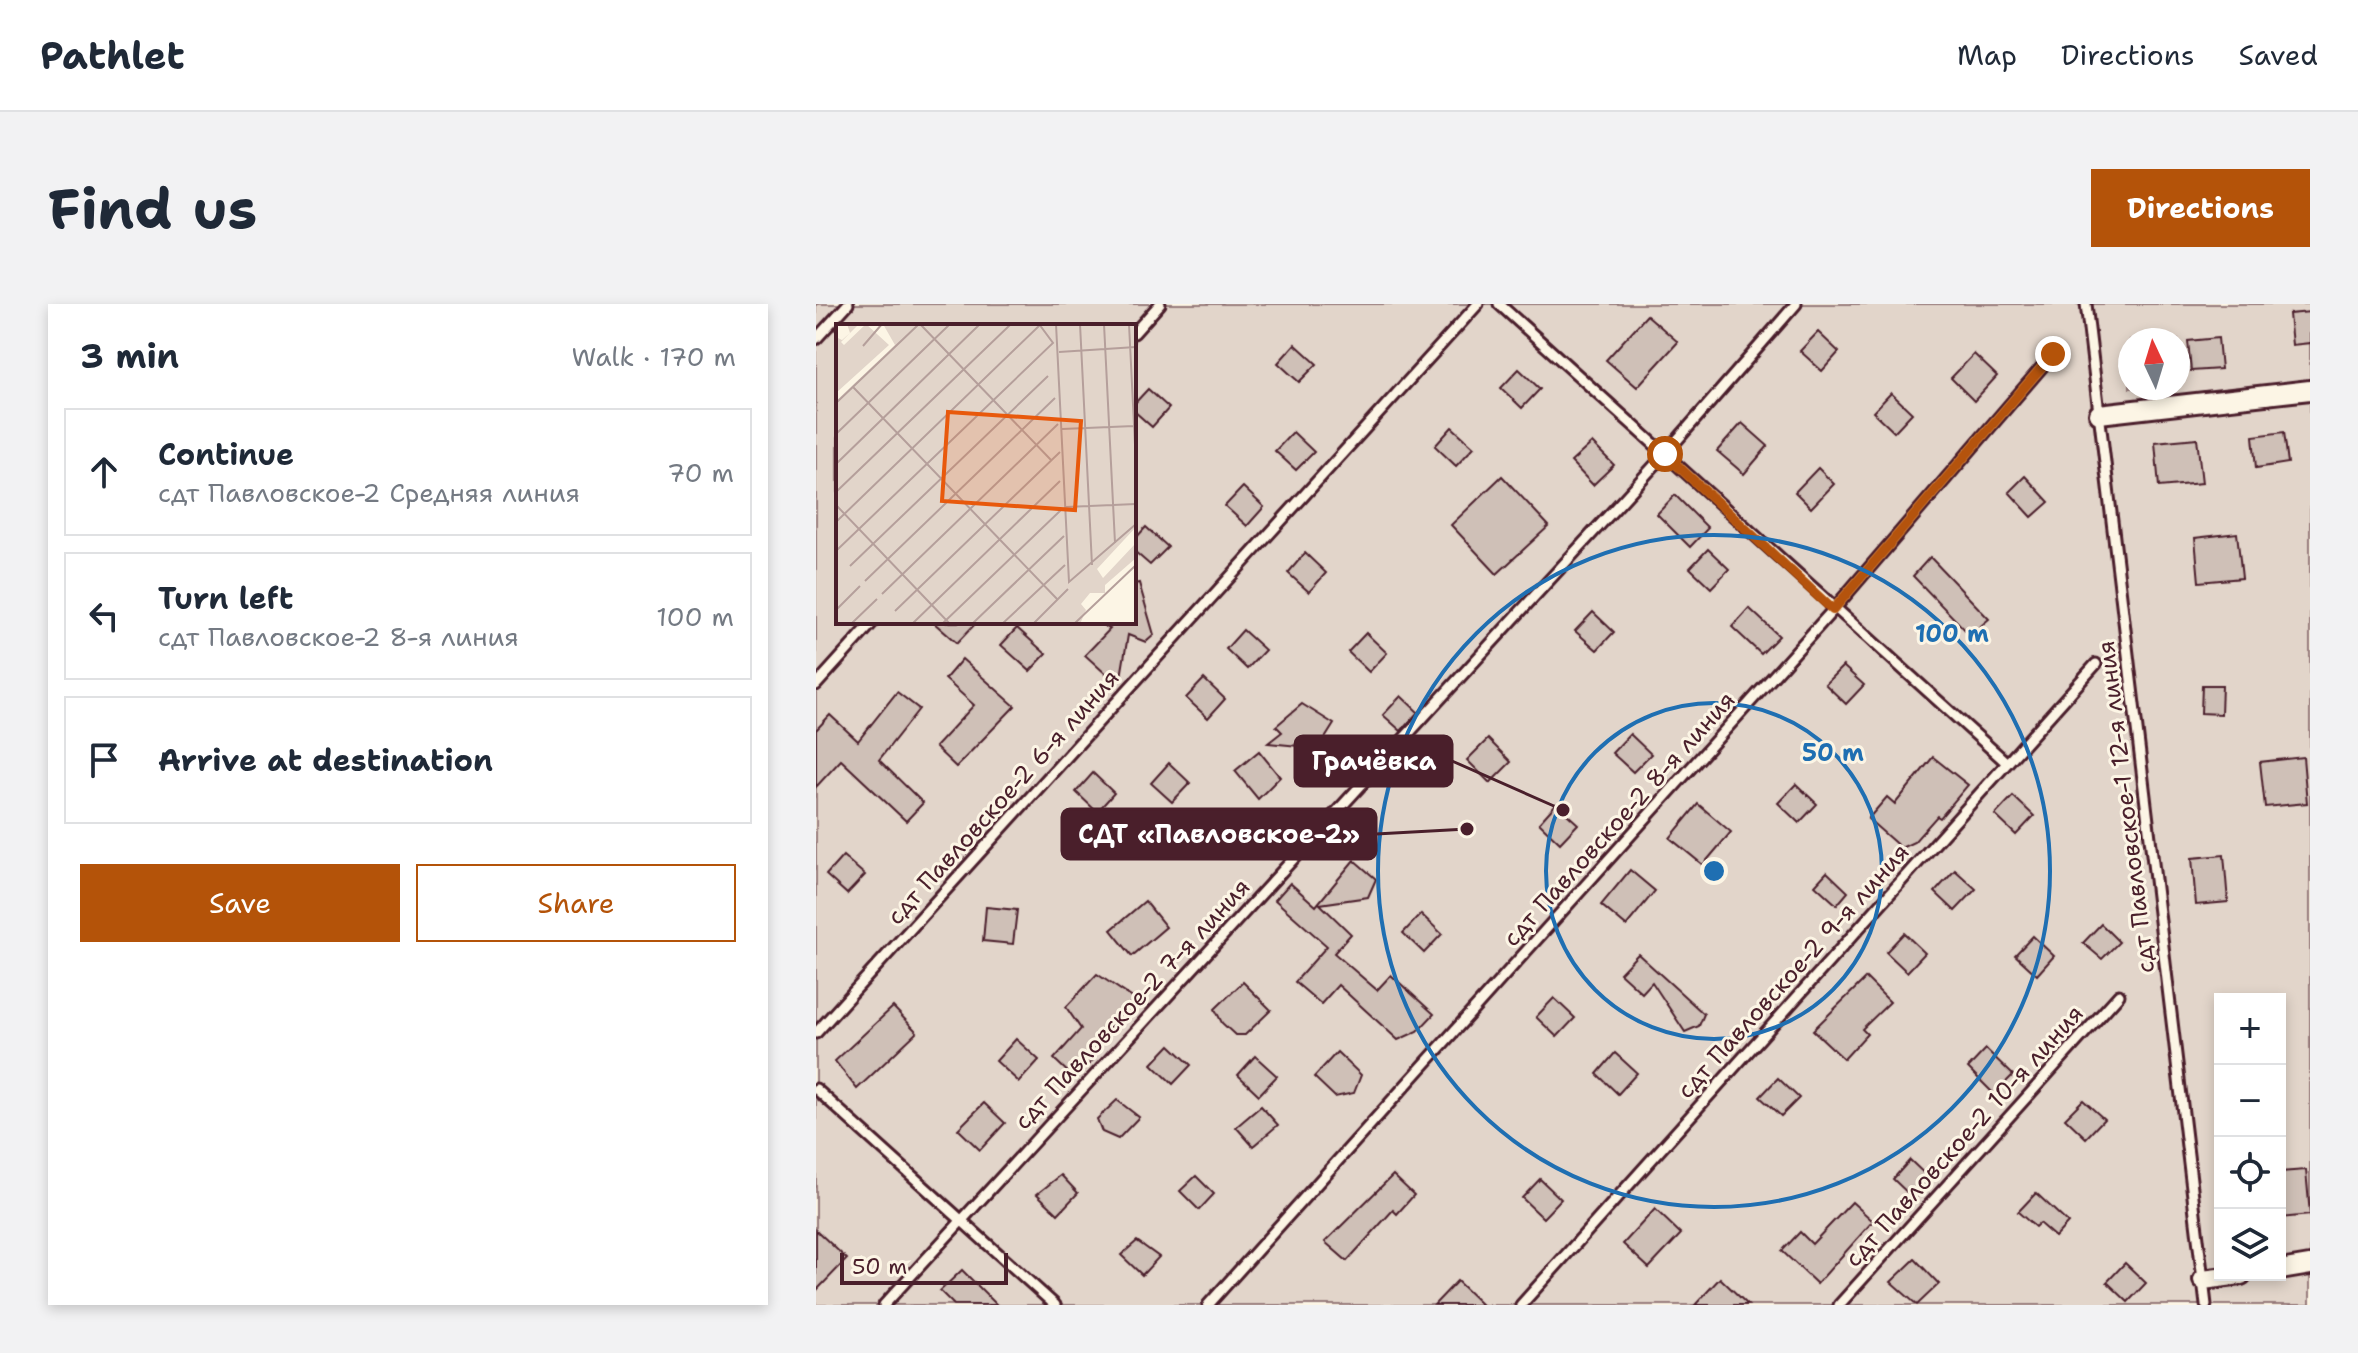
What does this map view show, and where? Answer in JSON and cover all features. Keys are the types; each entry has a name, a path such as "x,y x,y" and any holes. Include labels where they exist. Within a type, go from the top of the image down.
{"street":[{"path":"2099,414 2310,390"},
{"path":"2286,1269 2310,1265"},
{"path":"2203,1280 2214,1279"}],"lane":[{"path":"816,339 848,304"},
{"path":"1136,331 1160,304"},
{"name":"сдт Павловское-2 6-я линия","path":"816,1033 1478,304"},
{"path":"1499,304 1833,610 2007,763"},
{"name":"сдт Павловское-2 7-я линия","path":"884,1305 1665,454 1796,304"},
{"name":"сдт Павловское-1 12-я линия","path":"2086,304 2206,1305"},
{"name":"сдт Павловское-2 8-я линия","path":"1208,1305 1833,610 2053,354"},
{"path":"816,685 871,624"},
{"name":"сдт Павловское-2 9-я линия","path":"1521,1305 2096,664"},
{"name":"сдт Павловское-2 10-я линия","path":"1839,1305 2119,995"},
{"path":"816,1089 1055,1305"}],"shaded area":[{"path":"816,304 2310,304 2310,1305 816,1305"}],"building":[{"path":"2310,312 2310,343 2292,345 2289,314"},
{"path":"1647,315 1678,342 1637,387 1606,360"},
{"path":"1818,332 1839,352 1822,371 1800,351"},
{"path":"2218,338 2221,369 2191,371 2190,341"},
{"path":"1295,344 1317,364 1299,382 1278,363"},
{"path":"1974,354 1997,376 1974,401 1951,378"},
{"path":"1519,369 1540,389 1522,408 1501,388"},
{"path":"1148,389 1169,408 1152,427 1136,413 1136,402"},
{"path":"1891,393 1912,413 1894,432 1873,412"},
{"path":"1742,423 1768,446 1744,474 1717,451"},
{"path":"1452,427 1474,447 1456,466 1435,446"},
{"path":"1293,432 1314,452 1296,470 1275,451"},
{"path":"2284,432 2288,463 2256,468 2253,436"},
{"path":"2197,438 2202,483 2159,487 2155,442"},
{"path":"1592,443 1614,465 1593,485 1571,462"},
{"path":"1818,468 1834,484 1811,508 1795,492"},
{"path":"1502,476 1549,526 1497,574 1451,525"},
{"path":"2025,476 2049,502 2032,517 2009,492"},
{"path":"1243,487 1264,507 1247,526 1225,506"},
{"path":"1675,495 1708,528 1690,547 1657,514"},
{"path":"1146,527 1168,547 1150,565 1136,553 1136,538"},
{"path":"2237,533 2242,578 2199,582 2195,538"},
{"path":"1708,549 1729,569 1711,588 1690,568"},
{"path":"1305,553 1326,573 1309,592 1288,573"},
{"path":"1930,557 1989,619 1970,635 1913,576"},
{"path":"1139,583 1154,635 1146,642 1128,635 1121,677 1107,675 1085,655 1110,629 1101,624 1136,624 1136,584"},
{"path":"1749,608 1779,636 1761,654 1732,627"},
{"path":"1593,612 1614,632 1597,650 1575,631"},
{"path":"935,624 975,624 957,643"},
{"path":"1017,628 1046,654 1030,671 1001,645"},
{"path":"1243,630 1265,650 1247,669 1226,649"},
{"path":"1366,633 1387,653 1369,672 1348,652"},
{"path":"962,659 1015,706 956,767 935,747 974,705 945,679"},
{"path":"1843,666 1864,685 1846,704 1825,684"},
{"path":"1204,679 1225,699 1208,718 1186,698"},
{"path":"2202,685 2222,685 2221,714 2201,713"},
{"path":"897,692 919,709 879,760 923,803 906,821 841,760 816,787 816,730 830,715 858,741"},
{"path":"1401,696 1418,712 1401,731 1383,715"},
{"path":"1302,704 1334,724 1319,748 1268,743 1282,732 1276,726"},
{"path":"1630,734 1651,754 1633,772 1612,753"},
{"path":"1488,739 1511,762 1490,783 1467,760"},
{"path":"1259,751 1280,777 1258,799 1235,771"},
{"path":"1933,757 1968,785 1940,818 1937,816 1914,842 1901,848 1868,819 1887,797 1895,804"},
{"path":"2303,757 2307,803 2265,807 2260,762"},
{"path":"1169,763 1190,783 1172,802 1151,783"},
{"path":"1093,773 1114,793 1097,812 1076,792"},
{"path":"1796,784 1817,804 1799,823 1778,803"},
{"path":"2013,796 2034,816 2016,835 1995,815"},
{"path":"1556,804 1578,824 1560,843 1539,823"},
{"path":"1698,804 1731,832 1703,865 1670,838"},
{"path":"2224,855 2228,902 2196,905 2192,858"},
{"path":"843,856 865,875 847,894 826,875"},
{"path":"1354,860 1376,879 1368,897 1320,904 1351,934 1334,953 1377,990 1391,975 1434,1014 1418,1031 1398,1040 1338,985 1321,1004 1295,982 1327,946 1275,900 1290,883 1316,906"},
{"path":"1630,870 1655,891 1626,926 1601,905"},
{"path":"1955,870 1976,889 1955,911 1935,892"},
{"path":"1827,872 1848,892 1837,905 1815,885"},
{"path":"1145,901 1166,927 1132,956 1111,930"},
{"path":"986,907 1017,910 1013,944 983,941"},
{"path":"1421,914 1442,934 1424,953 1403,933"},
{"path":"2101,924 2119,942 2102,959 2083,943"},
{"path":"1904,933 1925,953 1907,972 1886,952"},
{"path":"2033,936 2054,956 2037,975 2015,955"},
{"path":"1638,954 1704,1014 1699,1026 1685,1032 1652,982 1642,993 1620,973"},
{"path":"1097,974 1134,999 1087,1054 1093,1060 1075,1079 1054,1059 1081,1029 1066,1007"},
{"path":"1866,978 1890,1002 1862,1029 1867,1034 1844,1059 1813,1030"},
{"path":"1243,982 1271,1010 1245,1035 1235,1035 1222,1023 1215,1009"},
{"path":"1554,998 1575,1018 1557,1037 1536,1017"},
{"path":"893,1007 917,1032 857,1089 835,1061"},
{"path":"1016,1039 1039,1060 1019,1082 996,1061"},
{"path":"1170,1045 1191,1065 1173,1084 1152,1064"},
{"path":"1986,1049 2013,1075 1994,1094 1968,1068"},
{"path":"1337,1052 1361,1075 1354,1093 1335,1097 1314,1077"},
{"path":"1615,1053 1637,1073 1618,1094 1597,1074"},
{"path":"1255,1056 1277,1076 1259,1095 1238,1075"},
{"path":"1778,1078 1799,1098 1781,1116 1760,1097"},
{"path":"1117,1100 1139,1117 1118,1139 1102,1132 1097,1119"},
{"path":"2083,1100 2104,1119 2086,1138 2065,1118"},
{"path":"984,1103 1005,1123 980,1150 958,1129"},
{"path":"1261,1106 1278,1125 1253,1146 1236,1127"},
{"path":"1910,1160 1931,1180 1914,1199 1893,1179"},
{"path":"2306,1170 2310,1215 2286,1217 2286,1172"},
{"path":"1061,1175 1078,1193 1058,1214 1037,1194"},
{"path":"1393,1175 1414,1195 1397,1214 1393,1210 1347,1261 1325,1242"},
{"path":"1196,1176 1214,1194 1199,1210 1180,1191"},
{"path":"1540,1179 1561,1199 1543,1218 1522,1198"},
{"path":"2036,1193 2068,1223 2055,1237 2039,1223 2035,1227 2018,1212"},
{"path":"1852,1202 1873,1221 1817,1284 1782,1251 1800,1232 1812,1244"},
{"path":"1655,1209 1681,1234 1649,1268 1623,1244"},
{"path":"816,1230 847,1259 816,1291"},
{"path":"1137,1241 1159,1257 1142,1275 1121,1255"},
{"path":"1915,1259 1939,1284 1917,1305 1891,1282"},
{"path":"2125,1263 2146,1283 2128,1302 2107,1282"},
{"path":"962,1270 997,1305 954,1305 940,1291"},
{"path":"1720,1278 1748,1305 1695,1305"},
{"path":"1457,1281 1482,1305 1434,1305"}],"place":[{"name":"Грачёвка","path":"1563,810"},
{"name":"СДТ «Павловское-2»","path":"1467,829"}],"route":[{"path":"1665,454 1833,610 2053,354"}]}
